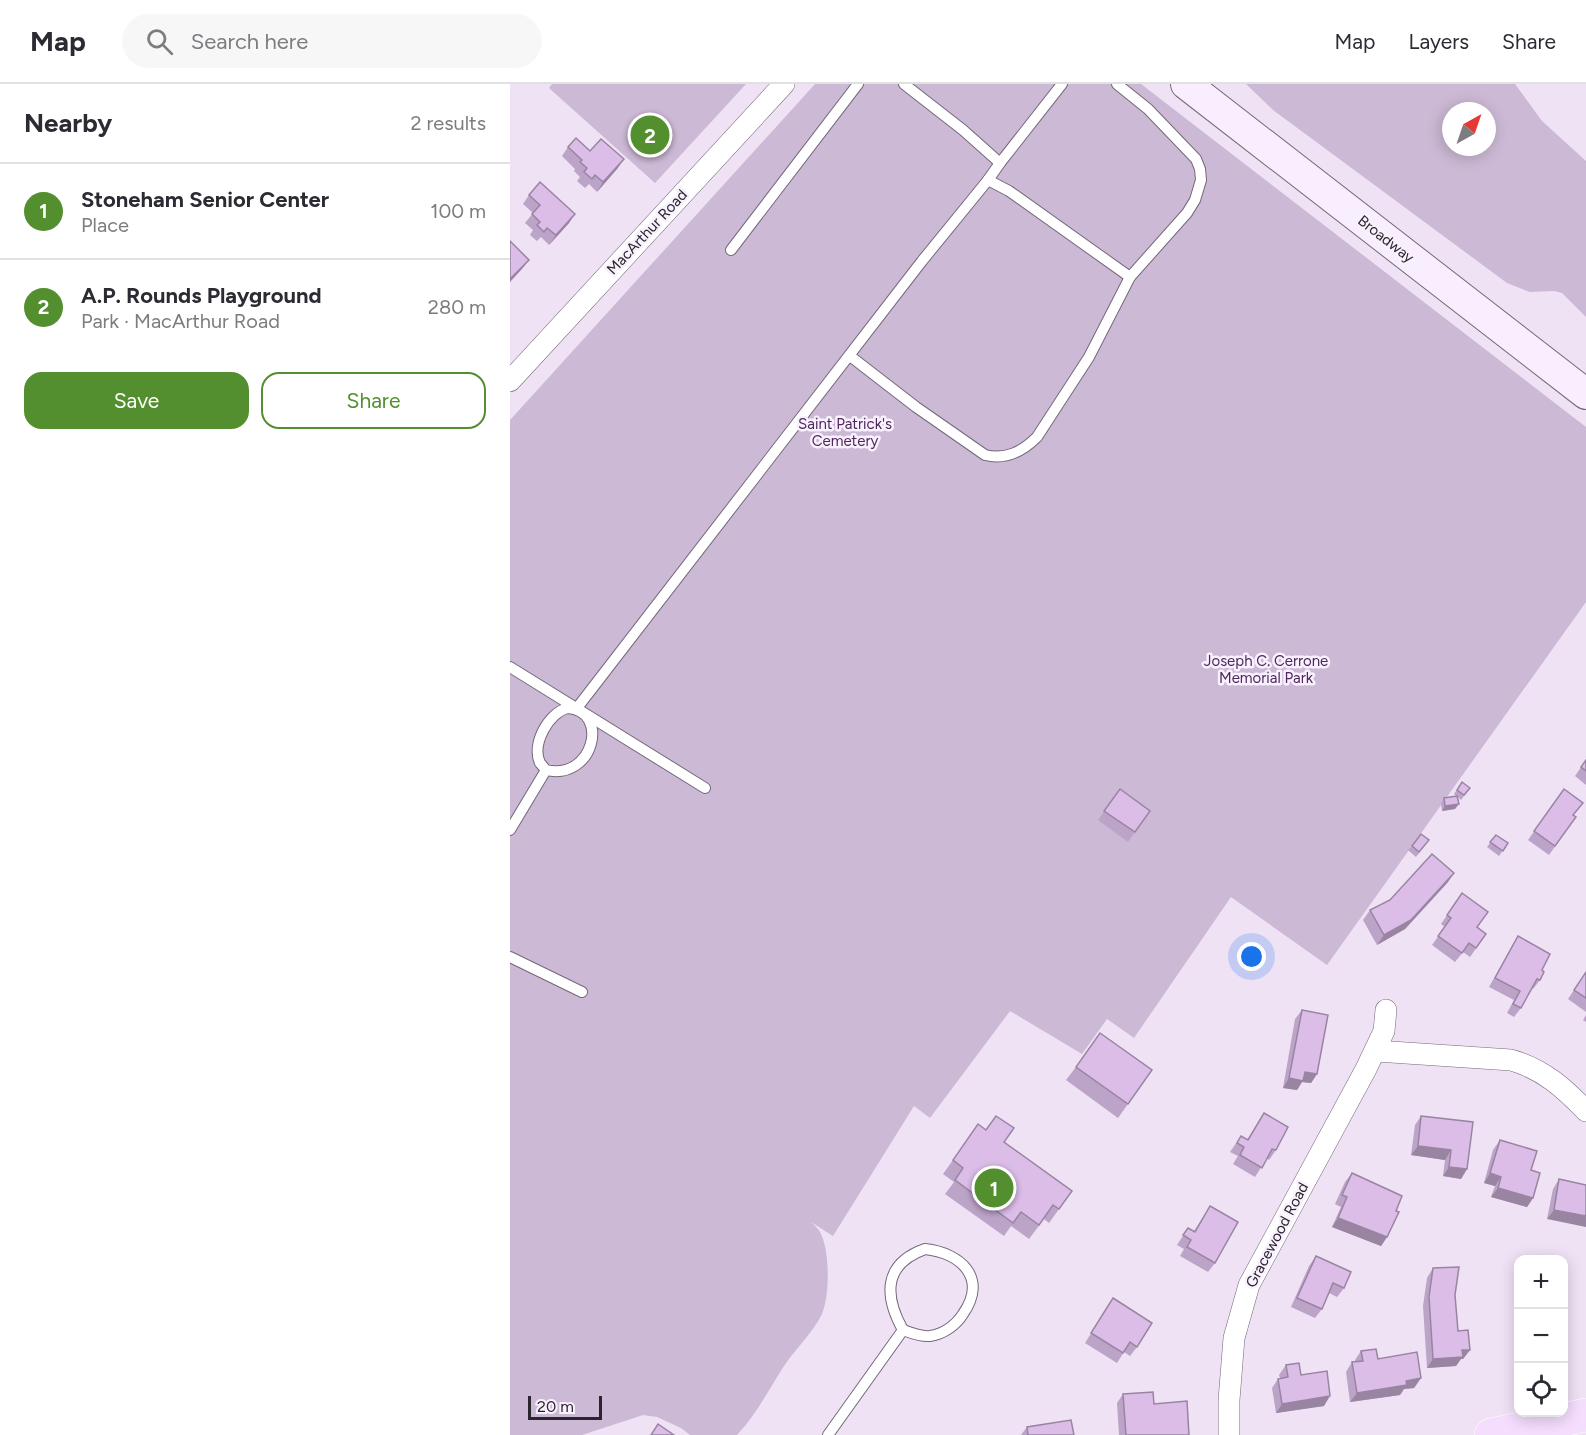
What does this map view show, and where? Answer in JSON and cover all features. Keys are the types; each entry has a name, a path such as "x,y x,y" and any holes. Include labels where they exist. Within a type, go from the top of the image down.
{"main road":[{"name":"Broadway","path":"1186,84 1586,394"},
{"path":"1491,1435 1586,1415"}],"street":[{"name":"MacArthur Road","path":"510,381 784,84"},
{"name":"Gracewood Road","path":"1229,1435 1229,1390 1234,1338 1249,1285 1376,1051 1384,1031 1386,1010"},
{"path":"1376,1051 1511,1060 1526,1064 1552,1079 1586,1111"}],"lane":[{"path":"731,250 858,84"},
{"path":"904,84 963,129 1000,163"},
{"path":"577,708 922,261 1062,84"},
{"path":"850,356 916,407 985,455 1011,456 1028,446 1037,437 1073,384 1130,277 1187,213 1196,200 1201,180 1196,159 1189,151 1148,109 1117,84"},
{"path":"988,180 1010,190 1130,277"},
{"path":"510,667 705,788"},
{"path":"577,708 589,720 592,728 591,743 585,756 570,770 558,773 546,770 540,762 538,750 543,732 551,717 561,709 577,708"},
{"path":"510,830 546,770"},
{"path":"510,957 582,992"},
{"path":"925,1249 941,1251 957,1259 969,1272 974,1287 972,1299 956,1324 943,1332 930,1336 903,1330 895,1317 890,1296 890,1286 897,1268 902,1262 925,1249"},
{"path":"828,1435 903,1330"}],"green space":[{"path":"552,84 746,84 655,183 549,88"},
{"path":"815,84 1141,84 1586,427 1586,602 1327,965 1231,897 1134,1038 1107,1019 1082,1054 1010,1011 930,1118 914,1106 833,1236 811,1222 820,1232 826,1250 828,1273 825,1306 814,1328 784,1366 762,1402 737,1435 690,1435 681,1428 657,1417 643,1415 582,1435 510,1435 510,420"},
{"path":"1246,84 1515,84 1542,121 1586,161 1586,317 1562,293 1530,292 1507,283 1273,110"}],"building":[{"path":"576,138 590,151 601,139 624,159 603,182 595,175 592,179 584,172 587,168 580,162 582,160 568,147"},
{"path":"540,182 575,214 556,235 547,228 544,232 537,225 540,222 532,214 540,205 529,195"},
{"path":"510,241 529,260 510,279"},
{"path":"1586,760 1586,771 1581,767"},
{"path":"1462,782 1470,788 1464,795 1457,790"},
{"path":"1120,789 1150,811 1135,832 1104,811"},
{"path":"1564,789 1583,803 1573,815 1576,817 1555,846 1534,831"},
{"path":"1457,796 1459,804 1445,806 1444,798"},
{"path":"1421,834 1429,840 1419,852 1412,846"},
{"path":"1496,835 1508,843 1503,851 1490,842"},
{"path":"1432,854 1454,873 1411,920 1384,935 1370,910 1390,900"},
{"path":"1462,893 1488,912 1477,927 1486,934 1476,948 1469,943 1462,953 1438,936 1451,918 1447,915"},
{"path":"1518,936 1550,954 1540,980 1537,979 1521,1008 1513,1004 1520,991 1495,978"},
{"path":"1586,972 1586,998 1574,990"},
{"path":"1302,1010 1328,1015 1317,1074 1305,1072 1303,1081 1289,1078"},
{"path":"1100,1033 1152,1070 1128,1104 1076,1067"},
{"path":"1264,1113 1288,1127 1276,1150 1272,1149 1262,1168 1240,1155 1244,1147 1237,1143 1241,1136 1248,1140"},
{"path":"996,1116 1014,1128 1004,1142 1072,1191 1059,1209 1053,1205 1039,1225 1021,1212 1013,1223 955,1180 963,1168 953,1160 978,1124 986,1130"},
{"path":"1421,1116 1473,1122 1467,1169 1449,1167 1451,1150 1418,1146"},
{"path":"1500,1140 1537,1151 1531,1170 1540,1173 1533,1198 1498,1188 1501,1177 1490,1173"},
{"path":"1352,1173 1402,1196 1396,1211 1399,1212 1387,1237 1338,1218 1347,1197 1342,1195"},
{"path":"1559,1179 1586,1185 1586,1216 1554,1210"},
{"path":"1210,1206 1238,1222 1215,1263 1187,1247 1191,1240 1183,1235 1188,1228 1195,1232"},
{"path":"1316,1256 1351,1272 1344,1288 1333,1283 1322,1309 1297,1298"},
{"path":"1459,1267 1455,1295 1458,1331 1468,1330 1470,1350 1462,1350 1463,1357 1433,1359 1429,1297 1433,1268"},
{"path":"1113,1298 1152,1323 1137,1347 1130,1342 1123,1353 1091,1333"},
{"path":"1376,1349 1378,1359 1417,1352 1421,1378 1406,1381 1407,1385 1357,1393 1352,1362 1363,1361 1361,1351"},
{"path":"1299,1363 1301,1375 1327,1371 1330,1396 1282,1404 1278,1379 1288,1377 1286,1365"},
{"path":"1153,1392 1154,1404 1187,1401 1189,1435 1126,1435 1123,1394"},
{"path":"1071,1420 1074,1435 1028,1435 1027,1427"},
{"path":"658,1424 674,1435 651,1435"}],"place":[{"name":"A.P. Rounds Playground","path":"650,135"},
{"name":"Stoneham Senior Center","path":"994,1188"}],"park label":[{"name":"Saint Patrick's Cemetery","path":"845,432"},
{"name":"Joseph C. Cerrone Memorial Park","path":"1266,670"}]}
